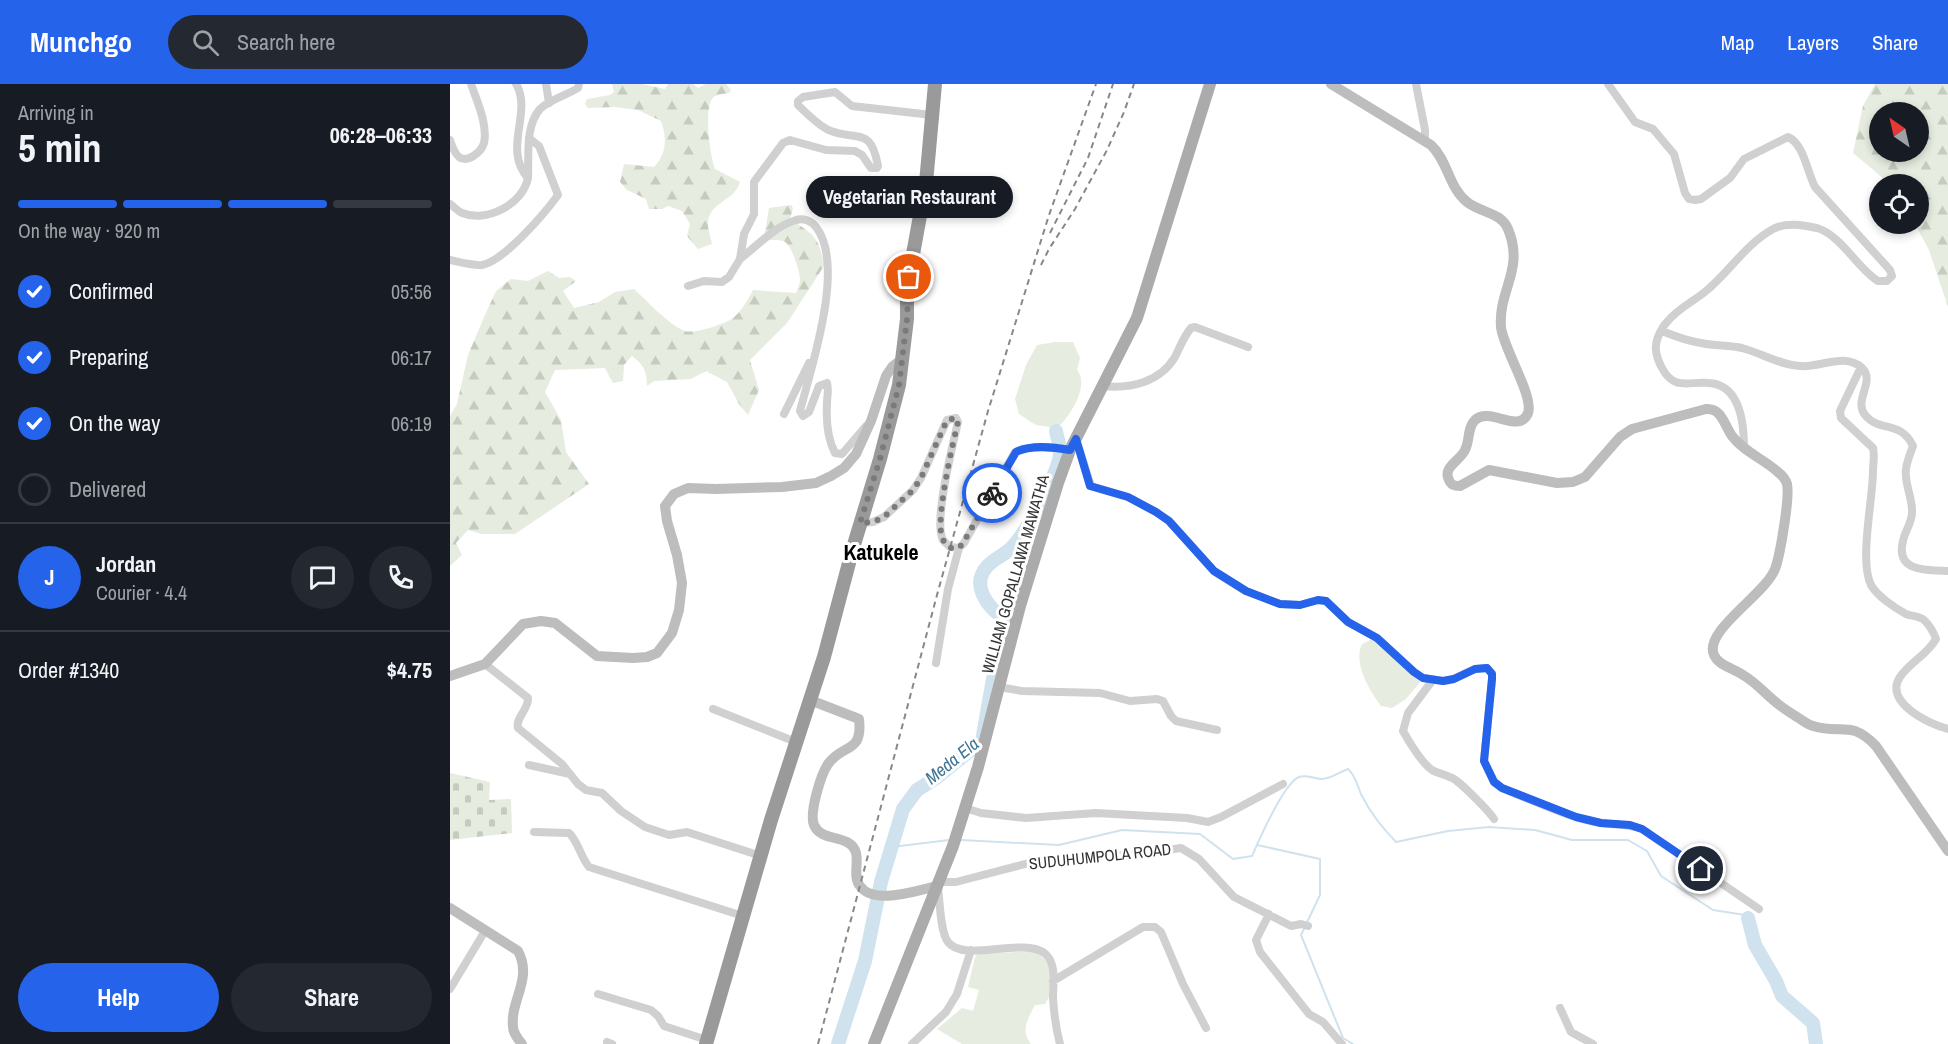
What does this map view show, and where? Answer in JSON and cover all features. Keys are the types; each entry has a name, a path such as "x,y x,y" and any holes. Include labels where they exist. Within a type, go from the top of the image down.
{"highway":[{"path":"706,1042 796,742 825,657 860,523 890,423 899,385 907,319 907,287 921,216 935,84"}],"main road":[{"name":"WILLIAM GOPALLAWA MAWATHA","path":"874,1044 953,846 978,767 1036,551 1067,447 1103,386 1140,309 1210,84"}],"street":[{"path":"450,140 455,154 460,159 468,159 476,154 484,144 483,116 471,84"},
{"path":"516,84 521,107 516,159 520,169 528,178"},
{"path":"546,84 549,103"},
{"path":"450,204 462,213 480,216 497,211 513,202 521,193 528,178 529,138 533,121 541,108 578,88 579,84"},
{"path":"1331,84 1437,150 1453,183 1467,202 1502,219 1509,231 1515,263 1503,307 1501,327 1529,408 1522,421 1517,422 1489,415 1476,419 1471,427 1466,450 1448,471 1447,477 1450,482 1455,486 1460,486 1489,470 1557,483 1573,482 1585,477 1620,437 1632,429 1706,408 1712,408 1718,412 1732,437 1781,474 1787,482 1787,501 1775,568 1759,593 1718,630 1712,652 1718,662 1745,676 1778,704 1812,726 1857,730 1865,735 1948,851"},
{"path":"1416,84 1425,141"},
{"path":"1608,84 1635,122 1653,129 1674,154 1682,186 1689,199 1695,201 1730,178 1744,159 1788,136 1794,139 1815,187 1888,266 1892,276 1887,280 1878,281 1836,240 1819,229 1785,224 1773,229 1755,242 1707,290 1666,322 1656,346 1659,363 1665,375 1672,381 1686,385 1710,383 1723,386 1732,395 1740,410 1744,426 1744,448"},
{"path":"740,260 744,234 754,214 754,182 783,142 790,140 826,150 855,151 862,155 871,168 878,166 875,151 867,140 858,135 830,131 798,105 798,101 803,97 835,92 852,106 932,115"},
{"path":"450,260 482,265 495,259 504,253 547,210 558,195 539,146 529,138"},
{"path":"688,286 704,281 722,282 729,277 740,260 781,227 802,219 812,222 822,234 827,261 828,293 800,411 803,416 809,412 819,386 827,383 829,390 828,440 835,453 842,454 872,421"},
{"path":"1103,386 1125,387 1155,378 1168,367 1191,328 1195,327 1248,347"},
{"path":"1662,331 1701,343 1742,348 1799,366 1842,360 1861,367 1866,373 1867,380 1861,409 1872,421 1900,429 1909,436 1913,446 1905,470 1912,514 1902,542 1905,561 1911,567 1919,570 1948,571"},
{"path":"784,414 815,351"},
{"path":"450,676 485,664 523,624 541,621 555,623 597,656 633,658 647,657 657,652 672,633 679,610 682,583 665,506 674,494 688,488 760,489 816,483 844,468 856,454 872,421 886,376 902,359"},
{"path":"1861,367 1840,411 1840,418 1873,448 1875,455 1867,545 1867,569 1871,586 1907,614 1923,619 1935,634 1936,639 1931,649 1900,676 1896,686 1899,699 1911,712 1948,729"},
{"path":"860,523 873,522 884,517 913,490 921,478 944,423 956,418 958,422 947,468 940,525 943,540 950,548 959,548"},
{"path":"936,663 948,589 959,548 1016,452 1022,449 1067,447 1090,486 1128,497 1169,521 1214,571 1246,591 1280,604 1300,605 1318,600 1326,601 1348,622 1377,638 1414,672 1432,681 1454,679 1482,667 1487,668 1492,674 1484,761 1494,782 1502,788 1576,817 1642,829 1759,909"},
{"path":"485,664 528,698 529,703 516,726 562,764 586,790 602,793 621,812 645,827 669,835 687,832 761,856"},
{"path":"1432,681 1408,713 1404,731 1410,744 1432,770 1457,781 1476,801 1488,809 1494,819"},
{"path":"999,687 1022,691 1100,693 1130,701 1157,699 1163,701 1176,721 1217,730"},
{"path":"810,700 859,719 859,737 855,744 828,764 814,802 813,823 820,833 852,845 856,851 859,886 870,894 884,897 939,884 942,924 947,942 963,950 1028,947 1045,953 1050,959 1056,1030 1060,1044"},
{"path":"713,708 796,742"},
{"path":"529,765 570,774"},
{"path":"964,809 1026,818 1096,813 1187,818 1208,822 1282,784"},
{"path":"534,832 569,833 574,837 582,858 589,867 743,916"},
{"name":"SUDUHUMPOLA ROAD","path":"939,884 956,882 1044,859 1087,855 1131,855 1181,848 1199,859 1234,897 1291,926 1305,925"},
{"path":"450,908 513,946 523,960 524,975 512,1027 522,1044"},
{"path":"1269,914 1256,940 1260,952 1309,1014 1323,1022 1342,1044"},
{"path":"1053,981 1143,927 1155,927 1161,932 1183,984 1206,1028"},
{"path":"450,989 485,931"},
{"path":"912,1044 946,1012 957,994 971,950"},
{"path":"598,994 651,1010 664,1026 706,1042"},
{"path":"1560,1008 1571,1032 1593,1044"}],"green space":[{"path":"612,84 642,84 665,89 668,84 693,84 698,88 706,84 726,84 731,90 729,93 717,95 712,99 708,113 709,134 715,169 740,182 737,189 712,211 709,217 708,227 712,244 698,249 687,236 690,224 682,211 668,206 662,209 649,209 646,199 627,190 620,182 624,164 654,167 664,151 665,139 661,121 638,110 615,107 588,108 585,104 587,99 610,95 614,92"},
{"path":"1875,84 1948,84 1948,307 1929,250 1920,234 1929,234 1929,174 1878,174 1853,153 1863,106"},
{"path":"791,205 793,208 790,219 814,237 820,248 824,266 787,323 750,360 759,390 748,415 727,382 706,371 691,379 654,381 647,386 644,368 632,356 624,365 623,381 613,383 605,368 555,370 545,392 561,420 566,452 589,484 515,534 482,534 468,530 456,543 462,555 450,566 450,416 457,404 468,355 496,291 511,279 528,281 548,271 559,278 570,277 576,281 563,291 574,308 599,302 615,292 634,289 679,328 689,332 708,328 734,317 753,290 796,293 800,275 789,246 781,240 764,239 769,208"},
{"path":"1073,342 1080,358 1077,370 1081,384 1077,400 1057,428 1036,425 1019,414 1015,399 1026,365 1037,345"},
{"path":"1374,638 1420,682 1406,699 1392,708 1381,706 1367,684 1361,668 1359,660 1362,644"},
{"path":"450,773 490,782 489,800 511,799 512,833 450,840"},
{"path":"1035,951 1050,964 1050,995 1045,1004 1035,1005 1028,1020 1026,1034 1031,1044 962,1044 937,1029 962,1008 973,1011 979,990 968,987 975,957 978,954"}],"water":[{"path":"825,189 841,198 845,208 836,211 834,204 820,196"}],"waterway":[{"name":"Meda Ela","path":"838,1044 865,961 881,882 903,809 917,790 936,778 982,741 993,679 1008,621 993,610 987,602 980,586 981,578 984,570 1014,545 1041,501 1054,474 1060,454 1056,431"},
{"path":"961,840 1059,845 1122,830 1200,834 1233,859 1252,856 1272,813 1293,781 1302,776 1325,779 1348,769 1355,778 1372,814 1396,842 1448,831 1489,827 1535,830 1572,840 1628,840 1647,851 1661,876 1713,910 1745,915"},
{"path":"892,847 949,840"},
{"path":"1257,845 1320,859 1320,895 1301,935 1343,1038 1353,1044"},
{"path":"1748,918 1755,945 1782,996 1813,1023 1816,1044"}],"railway":[{"path":"818,1044 988,411 1049,215 1096,84"},
{"path":"1050,233 1088,158 1113,84"},
{"path":"1041,265 1107,150 1134,84"}],"way so far":[{"path":"909,277 906,299 907,319 899,385 880,459 860,523 873,522 884,517 913,490 921,478 947,420 956,418 958,422 947,468 940,525 943,540 950,548 959,548 963,543 992,493"}],"place":[{"name":"Vegetarian Restaurant","path":"909,277"}],"district":[{"name":"Katukele","path":"881,552"}],"route":[{"path":"992,493 1016,452 1022,449 1070,450 1076,439 1090,486 1128,497 1156,512 1169,521 1214,571 1246,591 1280,604 1300,605 1318,600 1326,601 1348,622 1377,638 1414,672 1432,681 1454,679 1475,669 1487,668 1492,674 1492,679 1484,761 1494,782 1502,788 1576,817 1642,829 1701,869"}]}
